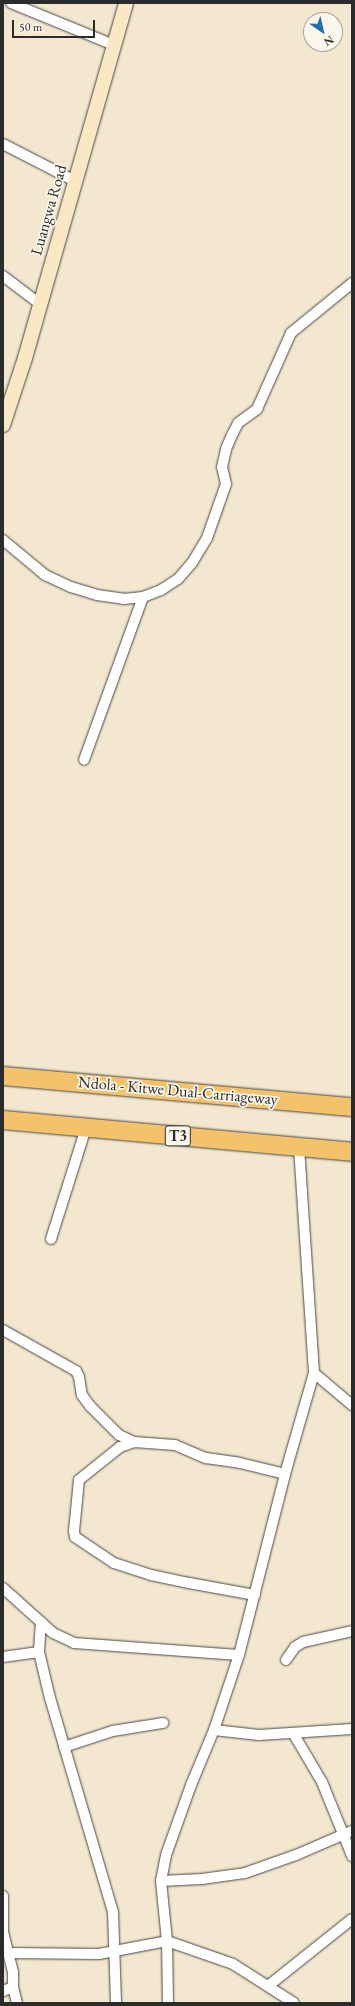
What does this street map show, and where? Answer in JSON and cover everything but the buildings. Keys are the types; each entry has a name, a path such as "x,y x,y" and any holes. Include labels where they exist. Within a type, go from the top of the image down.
{"highway":[{"name":"Ndola - Kitwe Dual-Carriageway","path":"3,1076 352,1107"},
{"name":"T3","path":"3,1120 352,1152"}],"street":[{"path":"11,3 114,45"},
{"name":"Luangwa Road","path":"3,424 40,304 126,3"},
{"path":"3,144 75,181"},
{"path":"3,276 40,304"},
{"path":"3,540 45,575 71,588 97,595 124,599 143,597 161,590 178,579 192,564 207,538 226,484 222,467 226,449 238,423 257,409 291,333 352,283"},
{"path":"84,760 143,597"},
{"path":"51,1239 86,1128"},
{"path":"168,2003 167,1940 161,1881 171,1837 214,1730 239,1655 285,1474 314,1373 299,1147"},
{"path":"3,1330 76,1371 79,1377 82,1395 90,1406 119,1435 134,1442 175,1445 206,1458 240,1463 285,1474"},
{"path":"314,1373 352,1405"},
{"path":"134,1442 120,1447 79,1480 74,1531 75,1537 96,1553 120,1565 189,1583 255,1595"},
{"path":"3,1588 53,1634 74,1643 239,1655"},
{"path":"41,1622 38,1652 64,1747 113,1912 116,2003"},
{"path":"286,1660 295,1647 303,1642 352,1631"},
{"path":"3,1657 38,1652"},
{"path":"64,1747 113,1731 163,1723"},
{"path":"214,1730 259,1735 352,1729"},
{"path":"293,1733 322,1782 348,1832 352,1856"},
{"path":"161,1881 202,1879 245,1873 296,1855 348,1832"},
{"path":"3,1896 3,1932 13,1972 13,1987 17,2003"},
{"path":"268,1986 352,1919"},
{"path":"9,1953 99,1954 167,1940 232,1964 294,2003"},
{"path":"3,1992 13,1987"}]}
